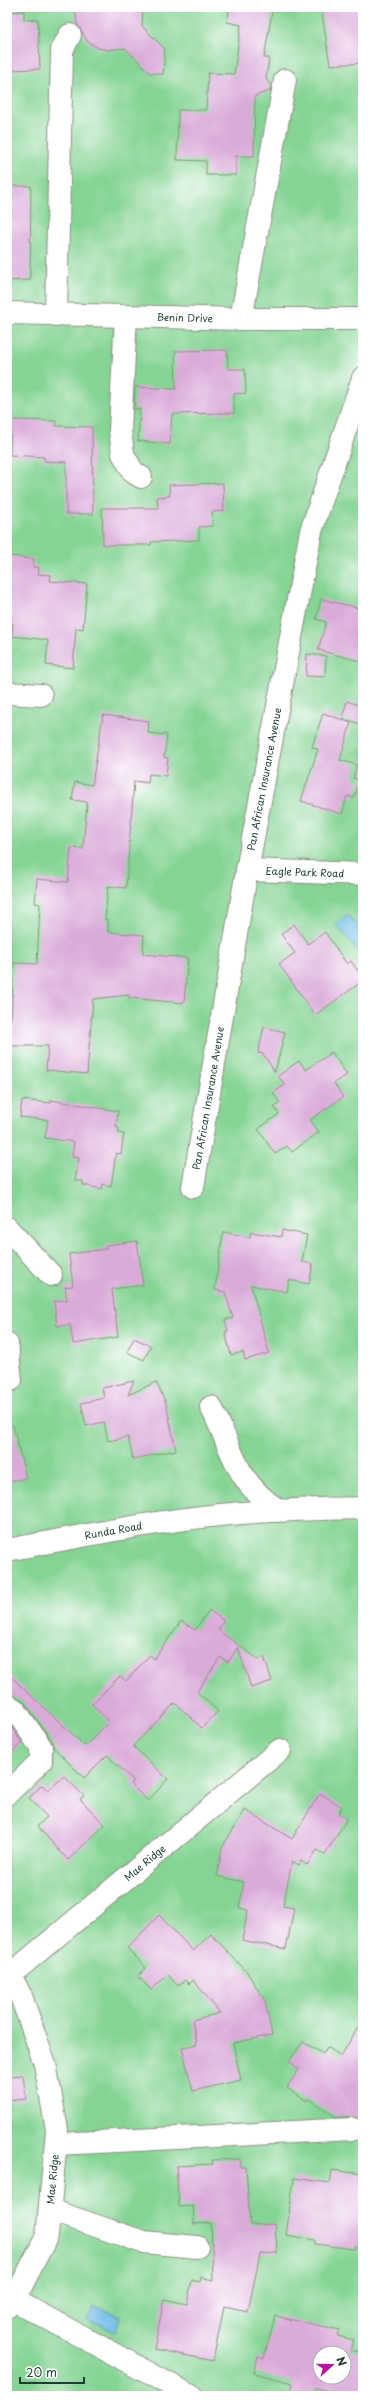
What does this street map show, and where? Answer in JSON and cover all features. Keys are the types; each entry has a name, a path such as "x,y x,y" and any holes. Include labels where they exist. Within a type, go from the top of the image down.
{"street":[{"path":"56,315 62,50 70,35"},
{"path":"241,319 285,80"},
{"name":"Benin Drive","path":"7,313 241,319 363,320"},
{"path":"126,316 120,430 123,454 133,472 142,478"},
{"name":"Pan African Insurance Avenue","path":"193,1187 247,870 311,530 363,378"},
{"path":"7,693 41,695"},
{"name":"Eagle Park Road","path":"247,870 363,874"},
{"path":"7,1228 51,1275"},
{"path":"7,1344 11,1380"},
{"path":"211,1407 243,1477 262,1500 278,1510"},
{"name":"Runda Road","path":"7,1550 153,1524 220,1515 278,1510 363,1508"},
{"path":"7,1705 15,1710 41,1747 41,1761 7,1794"},
{"name":"Mae Ridge","path":"10,2304 47,2236 57,2130 45,2064 21,1996 9,1974 280,1750"},
{"path":"56,2144 353,2129"},
{"path":"50,2210 143,2242 197,2247"},
{"path":"10,2304 191,2396"}],"green space":[{"path":"7,7 363,7 363,2396 7,2396"}],"water":[{"path":"348,915 363,933 363,957 336,924"},
{"path":"93,2306 121,2316 116,2331 87,2321"}],"building":[{"path":"75,7 143,7 142,26 165,49 163,74 150,73 125,48 108,50 98,48 88,42 77,24"},
{"path":"230,7 273,7 264,58 269,58 266,79 271,86 270,91 255,96 254,156 236,156 236,175 206,175 206,161 177,160 178,110 206,110 208,73 234,74 241,25 227,22"},
{"path":"321,7 363,7 363,63 330,65"},
{"path":"24,11 24,20 38,19 40,69 7,70 7,12"},
{"path":"7,186 31,186 30,280 7,281"},
{"path":"227,350 228,369 245,369 246,393 234,394 234,413 172,414 170,444 138,441 140,409 134,409 135,387 176,389 175,351"},
{"path":"11,420 56,421 56,426 92,427 93,514 66,514 66,462 44,461 44,457 10,455"},
{"path":"223,483 224,511 212,512 213,526 199,527 199,540 151,542 151,545 103,545 102,508 158,508 157,497 170,496 169,485"},
{"path":"9,556 34,559 33,567 39,567 38,574 51,575 50,581 87,584 83,629 76,628 73,668 46,665 48,640 12,636 13,624 7,623"},
{"path":"321,599 363,609 363,662 318,650 326,622 316,619"},
{"path":"307,654 326,656 325,677 306,676"},
{"path":"347,701 363,707 363,725 342,718"},
{"path":"323,713 351,723 340,760 357,765 353,778 360,780 354,798 347,796 342,814 301,801 318,749 312,747"},
{"path":"103,715 149,721 148,733 167,735 164,757 168,758 166,776 149,774 148,783 134,781 126,888 108,886 105,920 108,920 108,932 144,935 143,954 188,958 184,1003 129,998 129,995 93,999 87,1074 46,1070 48,1046 10,1046 9,1018 11,1018 14,963 37,964 40,904 35,903 37,879 68,882 71,848 83,849 87,802 72,800 75,782 92,785"},
{"path":"294,924 308,944 325,932 347,964 351,961 363,978 363,981 315,1015 279,964 295,953 281,934"},
{"path":"264,1027 285,1032 275,1072 263,1054 258,1053"},
{"path":"332,1052 347,1075 334,1083 343,1097 310,1120 319,1132 292,1152 287,1146 275,1154 258,1129 279,1114 274,1107 280,1103 273,1093 285,1085 278,1076 299,1061 306,1070"},
{"path":"22,1100 51,1103 51,1100 118,1111 116,1127 119,1128 118,1133 124,1134 121,1154 116,1153 111,1186 103,1184 102,1189 83,1185 83,1181 75,1180 79,1158 72,1157 74,1142 45,1138 48,1120 20,1117"},
{"path":"282,1230 307,1235 302,1262 313,1264 309,1284 289,1280 287,1292 251,1285 269,1353 245,1360 243,1352 231,1355 225,1332 228,1331 225,1320 233,1318 225,1292 215,1290 223,1232 250,1237 251,1232 281,1237"},
{"path":"137,1241 143,1285 112,1289 118,1337 73,1344 70,1325 57,1326 54,1301 67,1300 65,1287 73,1286 69,1254 106,1249 106,1245"},
{"path":"134,1338 151,1346 144,1360 127,1352"},
{"path":"134,1381 128,1395 156,1382 166,1403 176,1450 133,1459 128,1437 108,1441 104,1422 86,1426 81,1403 104,1398 102,1388"},
{"path":"13,1425 26,1478 7,1482 7,1426"},
{"path":"209,1610 224,1621 218,1630 258,1659 264,1657 272,1681 251,1688 238,1647 228,1662 220,1657 197,1692 218,1711 202,1728 175,1703 133,1746 168,1779 148,1801 130,1784 134,1781 107,1755 84,1778 54,1748 51,1740 25,1703 7,1693 7,1673 85,1746 109,1722 92,1704 120,1676 126,1681 150,1655 154,1659 181,1621 195,1630"},
{"path":"7,1720 22,1742 7,1759"},
{"path":"64,1776 84,1796 80,1799 105,1825 68,1860 37,1826 47,1817 29,1798 42,1785 48,1791"},
{"path":"320,1793 342,1807 338,1813 347,1819 325,1854 317,1850 307,1865 301,1861 299,1865 292,1861 283,1906 294,1908 286,1949 242,1940 248,1910 239,1908 244,1882 217,1876 222,1848 245,1810 292,1839"},
{"path":"159,1915 193,1951 211,1934 247,1972 265,2001 272,2035 233,2043 241,2080 193,2091 182,2048 197,2044 192,2020 220,2013 193,1980 189,1984 185,1980 178,1986 168,1975 151,1990 138,1976 146,1968 127,1948"},
{"path":"363,2019 363,2122 353,2117 336,2117 308,2098 307,2101 287,2088 299,2069 289,2061 303,2042 323,2054 327,2047 341,2056"},
{"path":"23,2075 26,2099 7,2101 7,2076"},
{"path":"240,2159 241,2167 246,2167 250,2225 275,2224 277,2253 260,2254 248,2312 224,2307 213,2361 154,2349 164,2299 187,2304 192,2280 200,2282 201,2277 213,2280 211,2223 194,2224 193,2206 179,2207 176,2166 213,2164 212,2160"},
{"path":"332,2170 363,2174 363,2247 355,2246 354,2249 315,2244 315,2240 286,2235 294,2178 330,2183"},
{"path":"275,2316 340,2330 338,2336 354,2340 352,2347 352,2345 312,2345 312,2385 352,2385 352,2351 363,2354 363,2396 349,2396 316,2388 314,2396 290,2396 293,2383 254,2373 258,2357 264,2358"}]}
